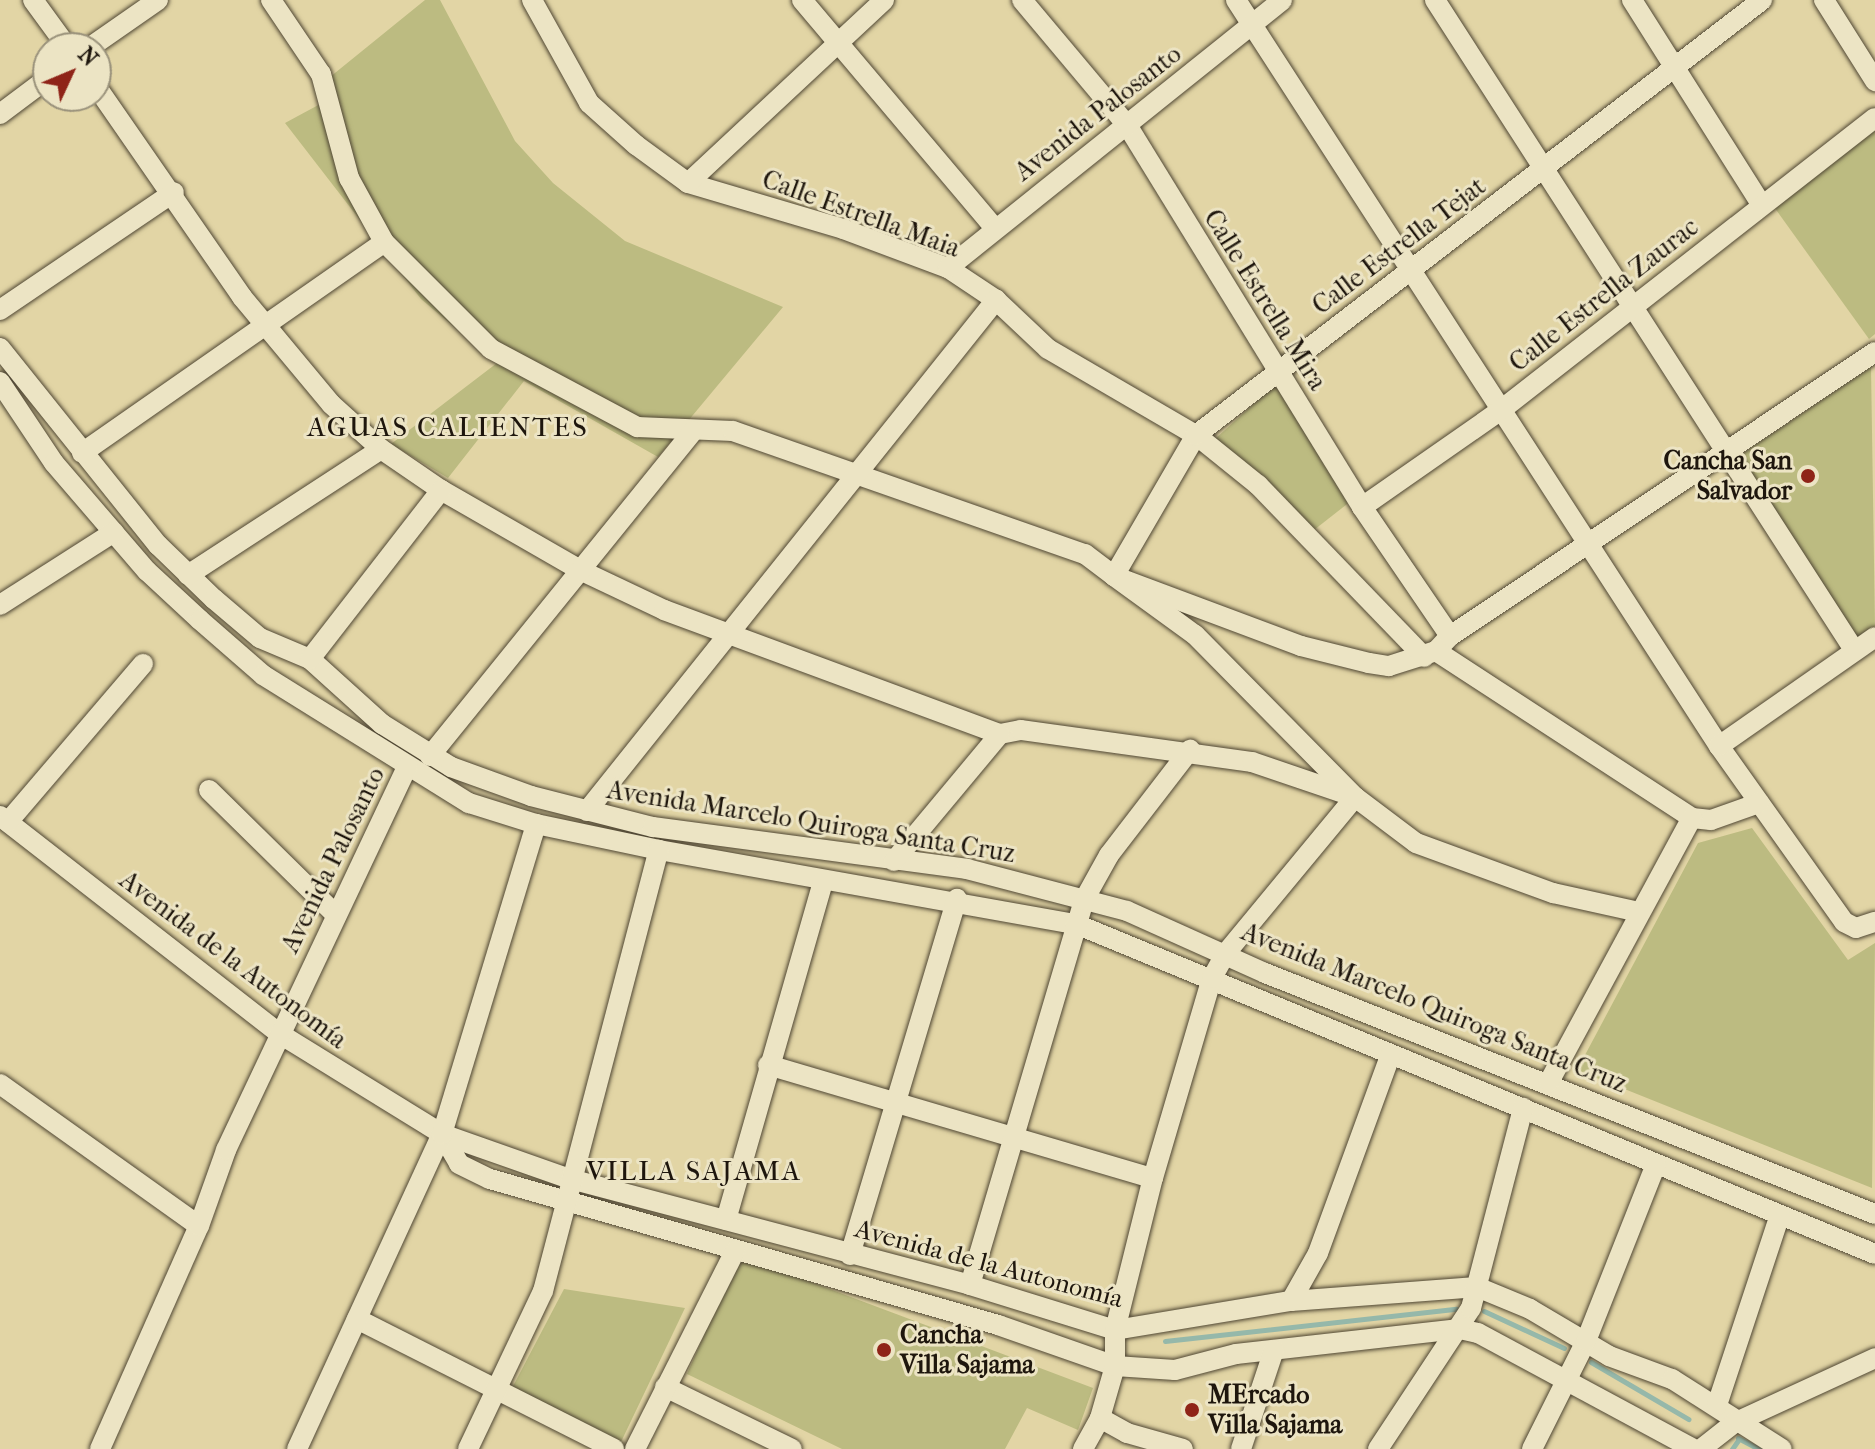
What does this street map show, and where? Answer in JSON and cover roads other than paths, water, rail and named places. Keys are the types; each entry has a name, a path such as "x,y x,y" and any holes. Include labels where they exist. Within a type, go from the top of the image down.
{"street":[{"path":"33,0 56,32"},
{"path":"112,32 158,0"},
{"path":"271,0 321,74 349,178 384,242 491,349 637,427 733,431 1085,554 1195,635 1355,797 1416,843 1553,893 1639,912"},
{"name":"Calle Estrella Maia","path":"532,0 589,103 688,183 843,229 948,268 996,300 1048,349 1085,375 1196,435 1258,485 1314,545 1437,648"},
{"path":"802,0 994,227"},
{"path":"688,183 836,40 884,0"},
{"name":"Calle Estrella Mira","path":"1022,0 1127,125 1362,507 1437,648"},
{"path":"1236,0 1254,22 1586,546 1719,746 1844,922 1856,928 1875,922"},
{"name":"Avenida Palosanto","path":"948,268 994,227 1282,0"},
{"path":"1435,0 1725,456 1868,645 1719,746"},
{"path":"1632,0 1761,204"},
{"name":"Calle Estrella Tejat","path":"1114,576 1196,435 1762,0"},
{"path":"1824,0 1875,81"},
{"path":"0,114 32,90"},
{"path":"112,108 174,192 242,297 331,404 381,449 441,490 582,571 729,634 1000,734 1021,730 1190,750 1252,762 1355,797"},
{"name":"Calle Estrella Zaurac","path":"1362,507 1501,410 1875,118"},
{"path":"0,310 174,192"},
{"path":"82,453 384,242"},
{"path":"587,811 996,300"},
{"name":"Avenida Marcelo Quiroga Santa Cruz","path":"0,348 82,453 188,575 260,638 310,659 382,724 430,756 531,796 653,827 967,869 1127,911 1265,973 1874,1212"},
{"path":"1114,576 1301,646 1389,666 1437,648 1874,356"},
{"name":"Avenida Marcelo Quiroga Santa Cruz","path":"0,382 54,463 147,571 263,675 469,803 536,824 659,850 823,881 957,899 1076,924 1875,1254"},
{"path":"430,756 693,431"},
{"path":"188,575 381,449"},
{"path":"310,659 441,490"},
{"path":"0,605 114,532"},
{"path":"1437,648 1692,818 1711,820 1759,803"},
{"path":"4,819 143,664"},
{"path":"894,861 1000,734"},
{"path":"970,1285 1011,1136 1084,900 1109,855 1190,750"},
{"name":"Avenida Palosanto","path":"100,1449 199,1226 226,1150 407,767"},
{"path":"209,790 335,914"},
{"path":"1083,1449 1100,1418 1115,1366 1115,1330 1153,1178 1212,978 1226,953 1355,797"},
{"path":"1549,1082 1692,818"},
{"name":"Avenida de la Autonomía","path":"4,819 280,1034 442,1134 568,1189 735,1251 998,1325 1115,1366 1175,1370 1274,1350 1460,1329 1478,1333 1693,1449"},
{"path":"297,1449 442,1134 536,824"},
{"path":"468,1449 543,1291 659,850"},
{"path":"726,1220 823,881"},
{"path":"850,1255 957,899"},
{"path":"1291,1301 1318,1253 1390,1056"},
{"path":"768,1065 1153,1178"},
{"path":"0,1084 199,1226"},
{"path":"1378,1449 1460,1329 1477,1287 1523,1108"},
{"path":"1532,1449 1586,1341 1656,1164"},
{"name":"Avenida de la Autonomía","path":"568,1189 726,1220 970,1285 1115,1330 1291,1301 1477,1287"},
{"path":"1717,1405 1780,1215"},
{"path":"635,1449 735,1251"},
{"path":"1477,1287 1717,1405 1734,1423 1782,1449"},
{"path":"357,1319 614,1449"},
{"path":"1241,1449 1274,1350"},
{"path":"1701,1449 1734,1423 1875,1358"},
{"path":"665,1387 763,1443 792,1449"},
{"path":"1100,1418 1127,1433 1183,1449"}],"waterway":[{"path":"1165,1341 1456,1309"},
{"path":"1484,1311 1564,1348"},
{"path":"1591,1362 1688,1419"},
{"path":"1738,1438 1759,1449"},
{"path":"1732,1449 1739,1439"}],"place":[{"name":"Cancha San Salvador","path":"1808,476"},
{"name":"Cancha Villa Sajama","path":"884,1350"},
{"name":"MErcado Villa Sajama","path":"1192,1410"}],"district":[{"name":"AGUAS CALIENTES","path":"448,427"},
{"name":"VILLA SAJAMA","path":"694,1171"}]}
